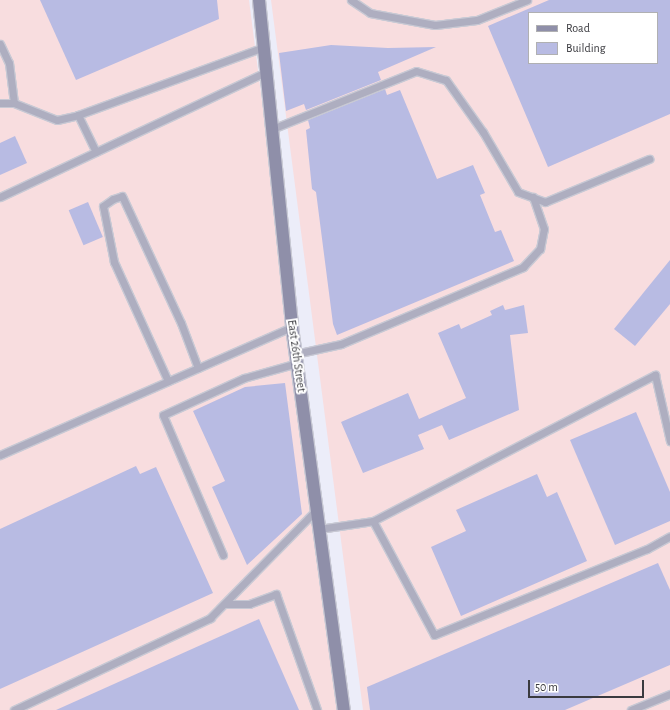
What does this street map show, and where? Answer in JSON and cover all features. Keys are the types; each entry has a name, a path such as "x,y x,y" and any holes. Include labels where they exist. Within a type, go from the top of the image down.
{"street":[{"name":"East 26th Street","path":"259,0 292,327 344,710"}],"lane":[{"path":"351,0 370,13 435,25 477,20 527,0"},
{"path":"0,44 9,62 14,103"},
{"path":"0,104 14,103 57,120 78,115 264,47"},
{"path":"272,129 416,71 446,80 483,132 518,192 545,202 649,159"},
{"path":"0,197 266,72"},
{"path":"78,115 96,152"},
{"path":"168,381 114,262 103,206 113,199 122,196 181,323 198,368"},
{"path":"223,555 163,415 244,378 296,358 341,344 523,267 540,249 544,229 533,197"},
{"path":"0,455 292,327"},
{"path":"319,529 372,521 655,375 670,441"},
{"path":"14,710 210,618 226,604 317,509"},
{"path":"372,521 434,635 647,549 670,536"},
{"path":"226,604 249,604 276,594 317,710"},
{"path":"631,710 670,694"}],"shaded area":[{"path":"0,0 249,0 340,710 0,710"},
{"path":"271,0 670,0 670,710 363,710"}],"building":[{"path":"40,0 217,0 219,19 76,80"},
{"path":"549,0 670,0 670,114 548,167 488,26"},
{"path":"331,45 388,48 436,47 378,72 381,80 306,110 304,104 286,111 279,53"},
{"path":"385,89 387,95 400,90 437,179 473,165 485,193 480,195 495,232 501,230 514,261 337,335 333,324 316,192 312,189 306,130 310,128 308,120"},
{"path":"15,136 27,163 0,175 0,143"},
{"path":"88,202 103,237 84,245 69,210"},
{"path":"670,260 670,304 635,346 614,329"},
{"path":"503,305 505,310 524,305 528,333 510,335 519,410 449,440 442,425 418,435 424,449 363,473 341,422 408,393 419,419 466,398 438,333 459,324 461,329 492,315 490,311"},
{"path":"285,383 302,514 247,565 212,487 225,481 193,411 245,387"},
{"path":"636,412 670,492 670,521 615,545 570,440"},
{"path":"136,466 140,474 156,467 213,593 0,689 0,529"},
{"path":"537,474 547,497 557,492 587,561 461,616 431,547 466,531 456,510"},
{"path":"658,563 670,590 670,665 565,710 370,710 367,687"},
{"path":"259,619 299,710 56,710"}]}
